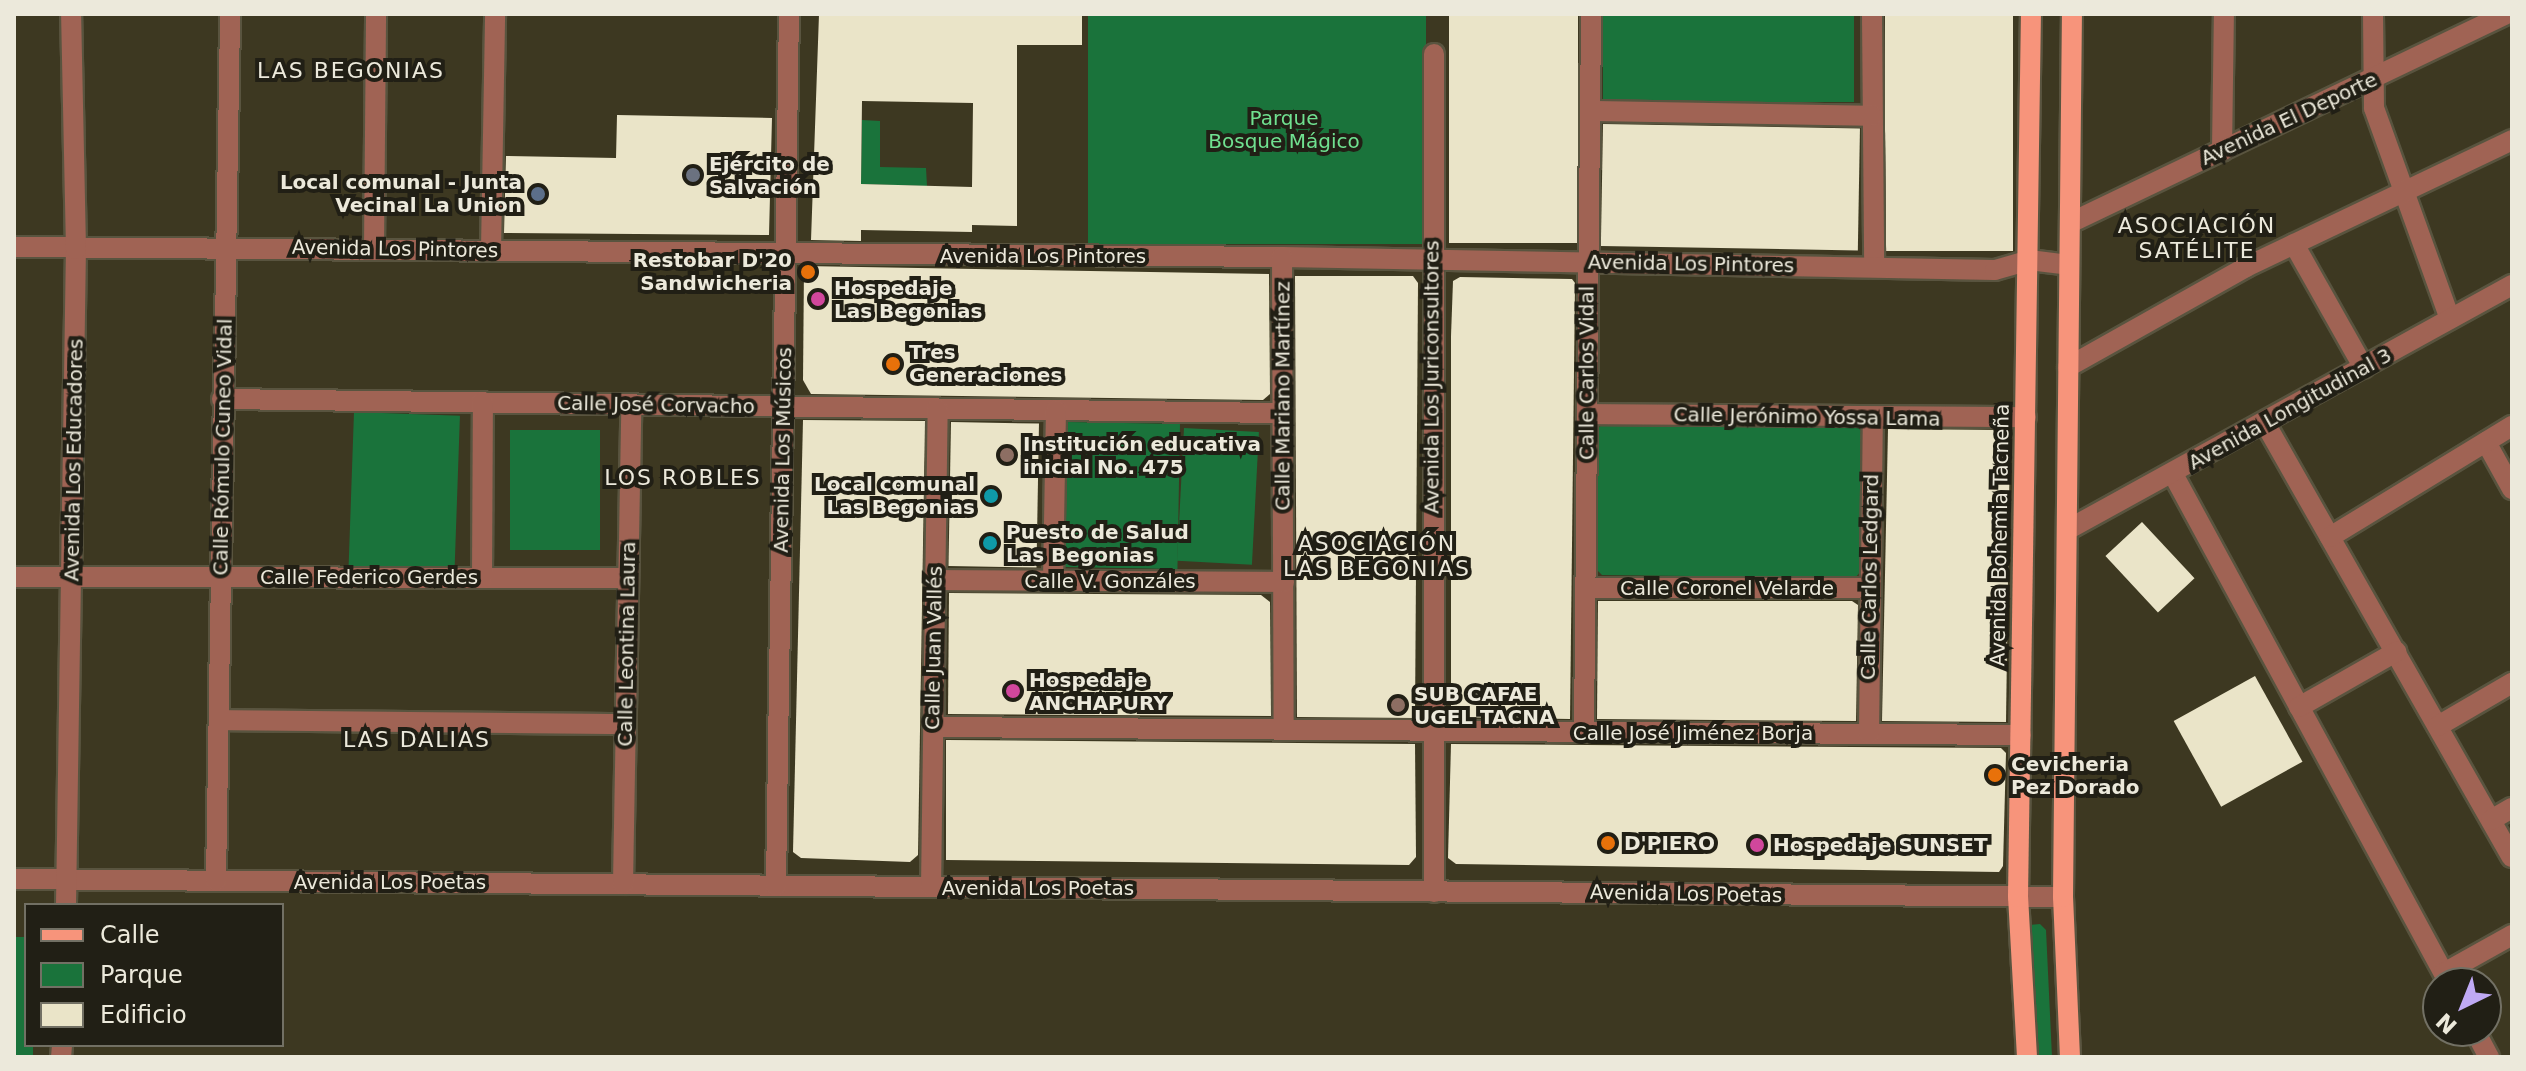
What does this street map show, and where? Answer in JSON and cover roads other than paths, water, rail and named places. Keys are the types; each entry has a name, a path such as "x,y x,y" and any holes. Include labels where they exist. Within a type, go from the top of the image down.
{"main road":[{"name":"Avenida Bohemia Tacneña","path":"2027,1057 2018,897 2031,14"},
{"path":"2070,1057 2063,897 2072,14"}],"street":[{"name":"Avenida Los Educadores","path":"66,903 76,249 71,14"},
{"name":"Calle Rómulo Cuneo Vidal","path":"216,881 230,14"},
{"path":"374,249 376,14"},
{"path":"491,250 495,14"},
{"name":"Avenida Los Músicos","path":"776,886 789,14"},
{"name":"Calle Carlos Vidal","path":"1584,732 1591,14"},
{"path":"1872,14 1874,267"},
{"path":"2222,151 2224,14"},
{"path":"2373,14 2374,108 2450,319"},
{"name":"Avenida El Deporte","path":"2070,223 2507,14"},
{"name":"Avenida Los Juriconsultores","path":"1434,54 1431,732 1434,892"},
{"path":"1591,111 1872,116"},
{"path":"2068,367 2294,244 2512,140"},
{"path":"2294,244 2364,368"},
{"name":"Avenida Los Pintores","path":"14,247 1282,257 1995,270 2029,260 2069,265"},
{"name":"Calle Mariano Martínez","path":"1282,257 1284,728"},
{"name":"Avenida Longitudinal 3","path":"2067,530 2512,285"},
{"name":"Calle José Corvacho","path":"222,399 1283,413"},
{"path":"482,578 483,402"},
{"name":"Calle Leontina Laura","path":"623,884 631,405"},
{"name":"Calle Juan Vallés","path":"931,887 938,409"},
{"path":"1053,581 1056,410"},
{"name":"Calle Jerónimo Yossa Lama","path":"1588,414 1873,420 2026,417"},
{"name":"Calle Carlos Ledgard","path":"1869,734 1868,588 1873,420"},
{"path":"2265,423 2512,857"},
{"path":"2330,537 2512,426"},
{"path":"2486,442 2512,489"},
{"path":"2173,474 2440,967"},
{"name":"Calle Federico Gerdes","path":"14,577 628,578"},
{"name":"Calle V. Gonzáles","path":"935,580 1284,582"},
{"name":"Calle Coronel Velarde","path":"1586,588 1868,588"},
{"path":"2299,707 2396,652"},
{"path":"2438,726 2512,683"},
{"path":"219,720 625,724"},
{"name":"Calle José Jiménez Borja","path":"933,727 2021,735"},
{"path":"2491,820 2512,808"},
{"name":"Avenida Los Poetas","path":"14,879 2063,897"},
{"path":"2463,967 2512,935"}],"place":[{"name":"Ejército de Salvación","path":"693,175"},
{"name":"Local comunal - Junta Vecinal La Union","path":"538,194"},
{"name":"Restobar D'20 Sandwicheria","path":"808,272"},
{"name":"Hospedaje Las Begonias","path":"818,299"},
{"name":"Tres Generaciones","path":"893,364"},
{"name":"Institución educativa inicial No. 475","path":"1007,455"},
{"name":"Local comunal Las Begonias","path":"991,496"},
{"name":"Puesto de Salud Las Begonias","path":"990,543"},
{"name":"Hospedaje ANCHAPURY","path":"1013,691"},
{"name":"SUB CAFAE UGEL TACNA","path":"1398,705"},
{"name":"Cevicheria Pez Dorado","path":"1995,775"},
{"name":"D'PIERO","path":"1608,843"},
{"name":"Hospedaje SUNSET","path":"1757,845"}],"district":[{"name":"LAS BEGONIAS","path":"351,71"},
{"name":"ASOCIACIÓN SATÉLITE","path":"2197,238"},
{"name":"LOS ROBLES","path":"683,478"},
{"name":"ASOCIACIÓN LAS BEGONIAS","path":"1377,556"},
{"name":"LAS DALIAS","path":"417,740"}],"park label":[{"name":"Parque Bosque Mágico","path":"1284,130"}]}
